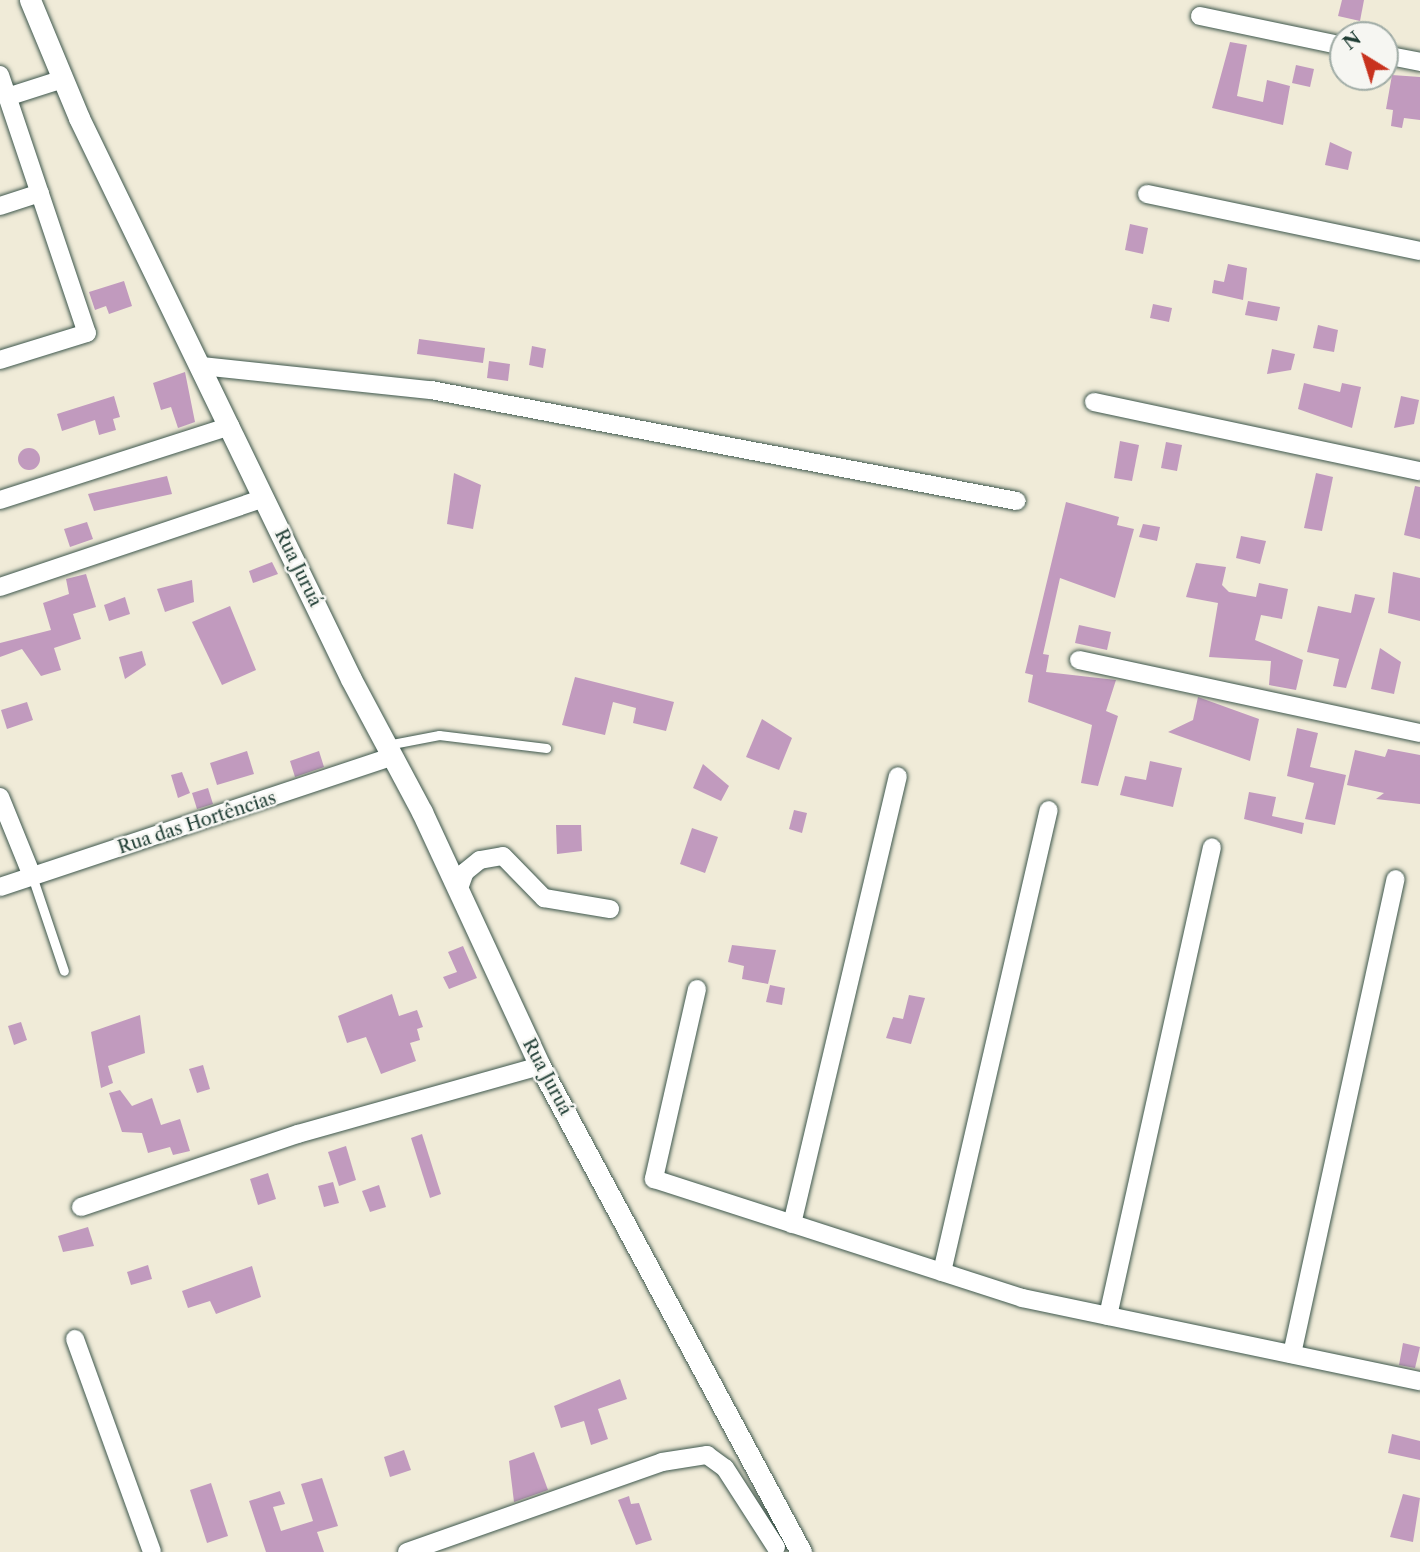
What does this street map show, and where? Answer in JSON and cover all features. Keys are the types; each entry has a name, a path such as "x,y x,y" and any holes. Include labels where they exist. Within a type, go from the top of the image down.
{"street":[{"name":"Rua Juruá","path":"30,0 63,79 264,498 390,750 540,1066 576,1131 784,1548"},
{"path":"1200,16 1329,43"},
{"path":"1399,58 1420,62"},
{"path":"0,75 87,333 0,360"},
{"path":"7,97 63,79"},
{"path":"0,206 40,193"},
{"path":"1147,194 1420,251"},
{"path":"201,366 431,390 1017,501"},
{"path":"1094,402 1420,471"},
{"path":"0,500 230,426"},
{"path":"0,587 264,498"},
{"path":"1079,660 1420,733"},
{"name":"Rua das Hortências","path":"0,887 390,750"},
{"path":"792,1224 898,776"},
{"path":"0,797 33,876"},
{"path":"942,1272 1049,810"},
{"path":"1108,1316 1212,847"},
{"path":"457,891 481,860 503,856 544,898 610,909"},
{"path":"1292,1354 1396,879"},
{"path":"696,989 654,1179 942,1272 1108,1316 1420,1381"},
{"path":"81,1207 298,1134 540,1066"},
{"path":"75,1339 152,1552"},
{"path":"407,1552 662,1462 707,1455 725,1468 784,1548"}],"lane":[{"path":"390,750 439,735 546,748"},
{"path":"33,876 64,971"}],"building":[{"path":"1342,0 1364,0 1360,21 1338,16"},
{"path":"1230,42 1247,45 1237,96 1263,102 1267,80 1290,86 1283,125 1212,108"},
{"path":"1296,65 1314,69 1310,87 1292,83"},
{"path":"1399,76 1420,77 1420,120 1404,118 1402,128 1391,126 1393,110 1386,109 1389,91 1399,91"},
{"path":"1330,142 1352,152 1348,170 1325,165"},
{"path":"1130,224 1148,228 1143,254 1125,250"},
{"path":"1228,264 1247,268 1243,300 1212,293 1214,280 1224,282"},
{"path":"124,281 132,306 109,314 106,306 95,310 89,292"},
{"path":"1248,301 1280,307 1277,321 1245,315"},
{"path":"1153,304 1172,308 1169,322 1150,318"},
{"path":"1318,325 1338,330 1334,352 1313,348"},
{"path":"419,339 485,348 483,363 417,354"},
{"path":"532,346 546,349 543,368 529,365"},
{"path":"1272,349 1295,354 1291,370 1267,374"},
{"path":"489,361 510,364 508,381 487,378"},
{"path":"185,372 195,422 178,428 171,407 161,410 153,383"},
{"path":"1304,383 1340,392 1342,383 1361,387 1352,428 1298,409"},
{"path":"114,396 120,417 113,419 116,430 99,435 95,420 62,431 57,414"},
{"path":"1401,396 1419,400 1414,424 1394,428"},
{"path":"1120,441 1139,445 1132,481 1114,478"},
{"path":"1166,442 1182,445 1177,471 1161,468"},
{"path":"29,448 37,451 40,459 37,467 29,470 21,467 18,459 21,451"},
{"path":"454,473 481,485 473,529 447,524"},
{"path":"1316,473 1333,477 1322,531 1304,528"},
{"path":"167,476 172,494 94,511 88,494"},
{"path":"1415,486 1420,487 1420,539 1404,535"},
{"path":"1066,502 1119,517 1117,525 1134,529 1115,598 1060,578 1043,654 1049,655 1046,672 1116,680 1106,711 1118,716 1098,786 1081,783 1092,725 1028,702 1033,675 1025,673"},
{"path":"87,522 93,539 70,547 64,529"},
{"path":"1143,524 1160,527 1157,541 1139,537"},
{"path":"1241,536 1266,541 1260,564 1236,558"},
{"path":"272,562 278,574 253,583 249,571"},
{"path":"1196,563 1226,567 1222,585 1229,592 1256,597 1259,583 1288,589 1282,619 1261,615 1255,640 1303,660 1296,690 1269,685 1271,661 1209,657 1218,603 1186,597"},
{"path":"1393,572 1420,578 1420,621 1388,613"},
{"path":"86,574 96,607 73,614 81,639 54,648 61,670 41,676 22,649 0,657 0,643 51,630 43,603 69,594 66,579"},
{"path":"192,580 194,602 165,612 157,589"},
{"path":"1355,594 1375,598 1346,688 1333,686 1339,659 1307,652 1318,606 1351,613"},
{"path":"125,597 130,614 109,621 104,605"},
{"path":"230,606 256,670 222,685 192,622"},
{"path":"1079,625 1111,632 1107,650 1075,643"},
{"path":"1380,648 1401,662 1394,694 1371,689"},
{"path":"142,651 146,665 125,679 119,657"},
{"path":"575,677 674,702 666,731 633,723 636,708 613,702 605,735 562,725"},
{"path":"1198,697 1259,719 1250,761 1168,732 1193,720"},
{"path":"27,702 33,720 7,729 1,710"},
{"path":"762,719 792,738 779,770 746,757"},
{"path":"1297,728 1318,733 1310,767 1346,775 1335,825 1305,819 1314,783 1287,776"},
{"path":"1388,749 1420,755 1420,804 1376,799 1384,793 1347,785 1355,750 1385,757"},
{"path":"247,751 254,774 217,785 210,763"},
{"path":"319,751 324,767 295,777 290,761"},
{"path":"1150,761 1182,768 1173,807 1120,795 1125,776 1146,780"},
{"path":"703,764 729,786 721,801 693,788"},
{"path":"182,772 190,793 178,798 171,775"},
{"path":"208,788 213,804 197,809 192,793"},
{"path":"1249,792 1276,797 1272,816 1304,823 1302,834 1244,819"},
{"path":"794,810 807,813 802,833 789,829"},
{"path":"556,825 581,825 582,851 557,854"},
{"path":"692,828 718,837 705,873 680,864"},
{"path":"732,945 776,950 768,984 742,979 744,966 728,962"},
{"path":"463,946 477,978 449,989 443,977 457,972 448,952"},
{"path":"770,985 785,988 782,1005 766,1002"},
{"path":"392,994 399,1016 417,1010 423,1027 417,1029 420,1040 410,1043 416,1061 381,1074 366,1037 347,1043 338,1016"},
{"path":"909,995 925,998 911,1044 886,1038 893,1017 903,1019"},
{"path":"140,1015 145,1053 108,1066 113,1083 101,1088 91,1032"},
{"path":"21,1022 27,1040 14,1045 8,1026"},
{"path":"203,1065 210,1089 197,1093 189,1069"},
{"path":"120,1090 132,1106 152,1098 161,1125 180,1119 190,1151 173,1155 170,1147 148,1153 142,1133 122,1132 109,1093"},
{"path":"422,1134 441,1194 430,1198 411,1138"},
{"path":"346,1146 356,1180 339,1186 328,1152"},
{"path":"268,1173 276,1199 258,1205 250,1179"},
{"path":"333,1182 339,1203 324,1207 318,1186"},
{"path":"379,1185 386,1207 370,1212 362,1191"},
{"path":"88,1227 94,1246 63,1252 58,1236"},
{"path":"148,1265 152,1279 131,1285 127,1272"},
{"path":"252,1266 261,1297 216,1314 210,1301 188,1308 182,1291"},
{"path":"1403,1343 1420,1347 1415,1368 1399,1365"},
{"path":"620,1379 627,1399 598,1409 608,1439 591,1445 584,1421 561,1428 554,1406"},
{"path":"1392,1434 1420,1441 1420,1460 1388,1453"},
{"path":"404,1450 411,1470 390,1477 384,1457"},
{"path":"534,1452 548,1490 514,1502 509,1461"},
{"path":"322,1478 338,1526 317,1532 324,1552 266,1552 249,1501 280,1491 285,1504 273,1507 281,1531 313,1521 301,1484"},
{"path":"211,1483 228,1536 207,1543 190,1490"},
{"path":"1403,1494 1420,1498 1413,1542 1390,1537"},
{"path":"629,1496 631,1504 639,1503 652,1540 636,1545 618,1500"}]}
